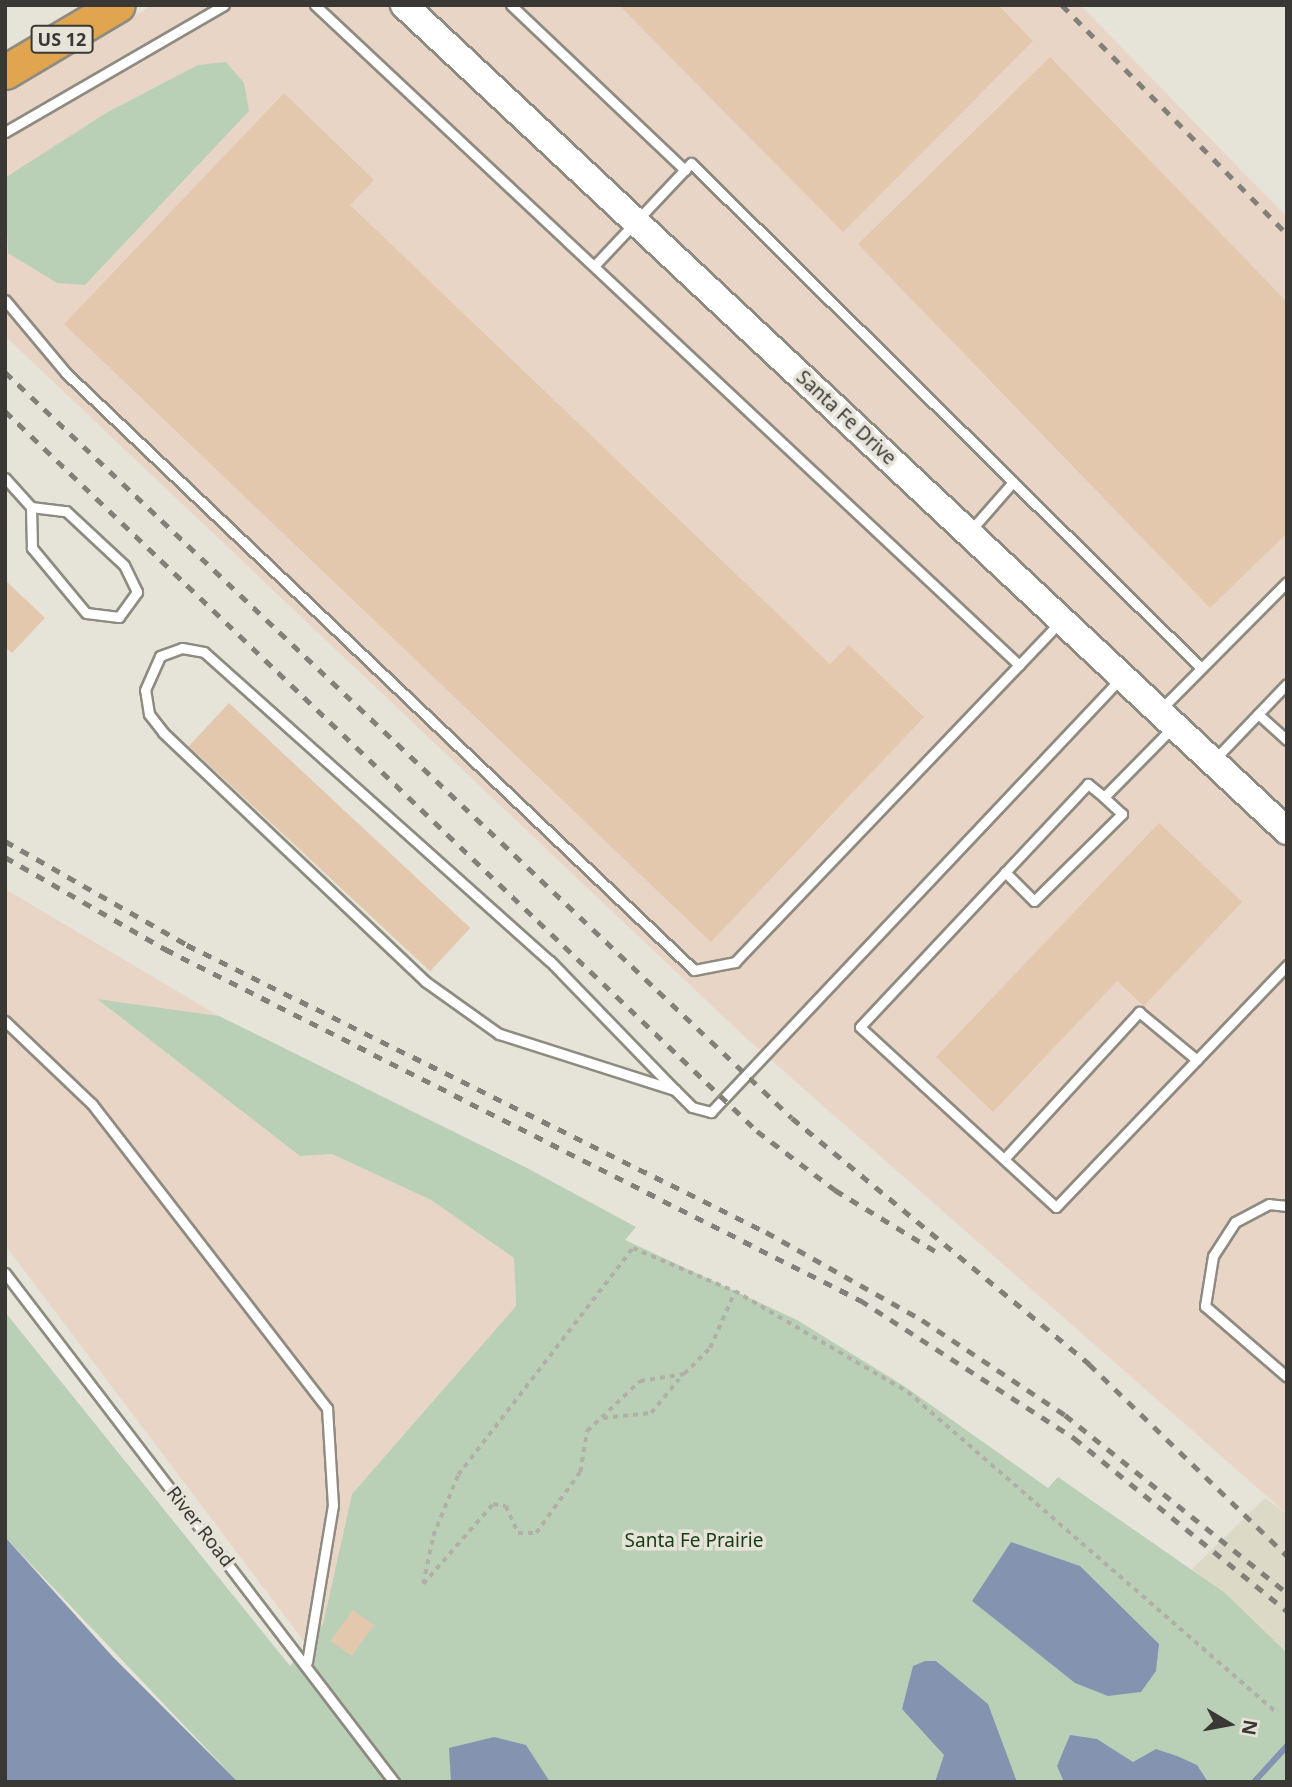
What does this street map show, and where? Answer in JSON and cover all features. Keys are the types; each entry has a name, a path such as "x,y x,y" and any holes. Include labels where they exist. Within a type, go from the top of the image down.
{"highway":[{"name":"US 12","path":"5,72 118,5"}],"street":[{"name":"Santa Fe Drive","path":"404,5 1287,831"}],"lane":[{"path":"5,132 224,5"},
{"path":"315,5 1019,665"},
{"path":"511,5 685,170"},
{"path":"594,266 638,224 691,163 1201,668"},
{"path":"5,300 66,373 694,970 735,962 1062,620"},
{"path":"5,478 31,507 32,548 86,613 119,617 137,592 124,565 66,511 31,507"},
{"path":"968,533 1013,482"},
{"path":"1104,797 1167,718 1201,668 1287,582"},
{"path":"676,1090 499,1034 426,982 163,732 149,714 145,690 160,656 182,648 204,652 550,961 676,1090 692,1107 711,1112 725,1101 1123,677"},
{"path":"1212,761 1287,684"},
{"path":"1258,714 1287,740"},
{"path":"1005,872 1034,901 1122,814 1088,784 1005,872 860,1027 1056,1208 1287,965"},
{"path":"1004,1159 1139,1012 1197,1060"},
{"path":"5,1021 92,1104 327,1408 333,1505 307,1662"},
{"path":"1287,1206 1269,1204 1235,1222 1213,1256 1205,1306 1287,1377"},
{"name":"River Road","path":"5,1273 307,1662 394,1782"}],"path":[{"path":"679,1378 640,1381 587,1431 580,1472 536,1533 518,1533 506,1506 493,1504 423,1584 433,1536 458,1475 633,1248 735,1291 908,1392 1278,1714"},
{"path":"603,1418 651,1413 679,1378 710,1348 735,1291"}],"shaded area":[{"path":"153,5 1080,5 1287,217 1287,1514 746,1038 5,336 5,92"},
{"path":"5,889 219,1016 98,1000 300,1156 332,1154 431,1200 514,1258 516,1306 352,1494 319,1642 309,1648 5,1245"},
{"path":"1265,1498 1287,1514 1287,1653 1192,1569"}],"green space":[{"path":"226,62 244,83 249,111 85,285 57,283 8,253 5,178 106,113 198,65"},
{"name":"Santa Fe Prairie","path":"97,999 219,1016 527,1168 636,1227 625,1240 797,1320 904,1386 1048,1488 1058,1477 1225,1593 1287,1653 1287,1782 238,1782 5,1537 5,1312 290,1666 323,1624 352,1494 516,1306 514,1258 431,1200 332,1154 300,1156"}],"water":[{"path":"5,1537 113,1657 238,1782 5,1782"},
{"path":"1011,1542 1080,1566 1159,1644 1156,1671 1141,1692 1108,1696 1075,1683 972,1601"},
{"path":"925,1661 936,1661 988,1704 1017,1782 935,1782 944,1755 902,1709 913,1666"},
{"path":"1070,1735 1097,1739 1133,1762 1156,1749 1177,1756 1197,1765 1208,1782 1064,1782 1057,1766"},
{"path":"494,1737 526,1745 550,1782 451,1782 449,1748"}],"building":[{"path":"619,5 998,5 1033,41 843,232"},
{"path":"1050,57 1287,302 1287,533 1210,608 858,244"},
{"path":"284,93 374,180 350,205 830,664 849,645 924,717 711,942 64,324"},
{"path":"5,580 45,618 12,653 5,647"},
{"path":"229,703 470,928 430,971 189,746"},
{"path":"1159,823 1242,902 1144,1006 1117,981 993,1112 936,1057"},
{"path":"353,1610 374,1625 352,1656 331,1641"}],"waterway":[{"path":"1254,1782 1287,1746"}],"railway":[{"path":"1062,5 1287,234"},
{"path":"5,372 792,1118 1089,1364 1287,1556"},
{"path":"5,411 757,1131 835,1190 935,1251"},
{"path":"5,841 187,945 766,1232 922,1320 1065,1415 1287,1593"},
{"path":"5,857 165,949 860,1300 1074,1438 1287,1611"}]}
